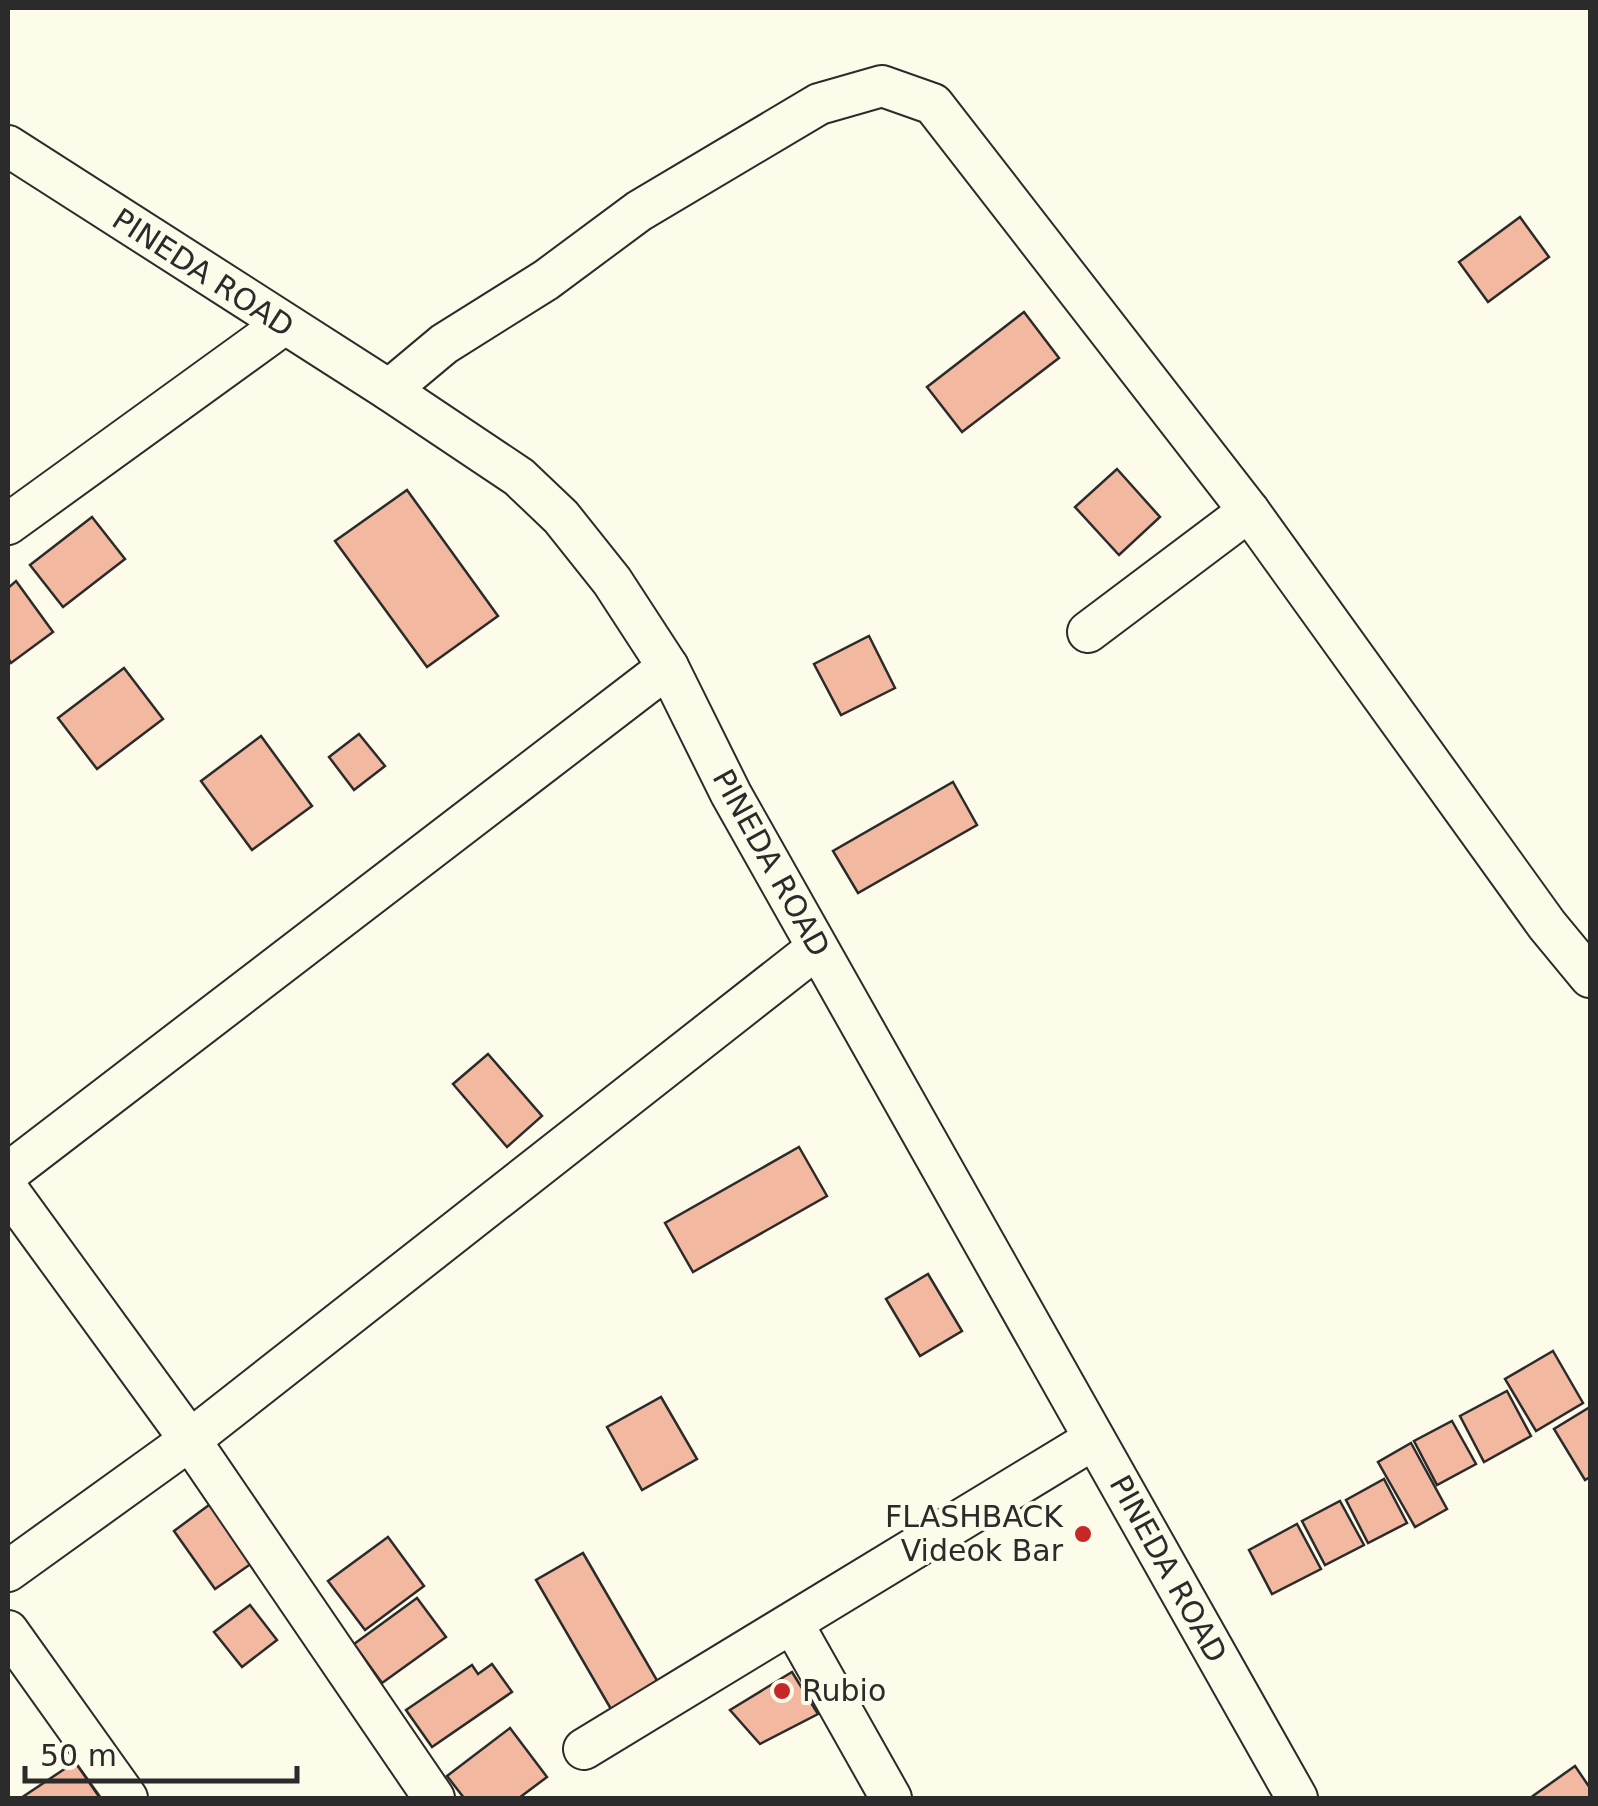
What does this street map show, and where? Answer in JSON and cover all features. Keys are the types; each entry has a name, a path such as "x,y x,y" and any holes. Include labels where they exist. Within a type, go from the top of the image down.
{"street":[{"path":"389,390 444,344 546,280 639,211 819,104 882,86 933,104 1250,510 1547,924 1590,976"},
{"name":"PINEDA ROAD","path":"8,146 520,477 561,517 612,581 668,667 731,794 1297,1798"},
{"path":"8,524 283,325"},
{"path":"1088,632 1250,510"},
{"path":"8,1173 668,667"},
{"path":"8,1571 190,1440 818,948"},
{"path":"8,1190 190,1440 434,1798"},
{"path":"584,1749 1094,1439"},
{"path":"792,1624 890,1798"},
{"path":"8,1631 128,1798"}],"building":[{"path":"1520,217 1549,257 1488,302 1459,262"},
{"path":"1024,312 1059,358 962,432 927,387"},
{"path":"1117,469 1160,517 1119,555 1075,507"},
{"path":"407,490 498,616 427,667 335,541"},
{"path":"92,517 125,559 63,607 30,565"},
{"path":"16,581 53,632 11,663 8,588"},
{"path":"869,636 895,688 841,715 814,664"},
{"path":"124,668 163,719 97,769 58,718"},
{"path":"359,734 385,766 354,790 329,757"},
{"path":"261,736 312,806 252,850 201,781"},
{"path":"953,782 977,825 858,893 833,851"},
{"path":"488,1054 542,1116 507,1147 453,1084"},
{"path":"799,1147 827,1196 693,1272 665,1223"},
{"path":"928,1274 962,1331 920,1356 886,1299"},
{"path":"1553,1351 1583,1403 1536,1431 1505,1379"},
{"path":"1507,1391 1531,1436 1484,1462 1460,1416"},
{"path":"661,1397 697,1459 642,1490 607,1427"},
{"path":"1590,1407 1590,1477 1585,1480 1554,1429"},
{"path":"1452,1421 1476,1464 1437,1485 1414,1441"},
{"path":"1411,1443 1447,1509 1415,1527 1378,1462"},
{"path":"1384,1479 1407,1523 1368,1543 1346,1500"},
{"path":"1340,1501 1364,1545 1325,1565 1302,1521"},
{"path":"213,1502 255,1561 215,1589 174,1531"},
{"path":"1297,1524 1321,1569 1272,1594 1249,1550"},
{"path":"388,1537 424,1586 365,1630 328,1581"},
{"path":"583,1553 662,1689 615,1716 536,1580"},
{"path":"417,1598 446,1637 382,1683 354,1644"},
{"path":"250,1605 277,1640 242,1667 214,1632"},
{"path":"492,1664 512,1692 432,1747 406,1710 472,1665 478,1674"},
{"name":"Rubio","path":"792,1672 818,1714 760,1744 730,1710"},
{"path":"510,1728 547,1777 519,1798 464,1798 447,1776"},
{"path":"75,1762 100,1798 21,1798"},
{"path":"1575,1766 1590,1788 1590,1798 1530,1798"}],"place":[{"name":"FLASHBACK Videok Bar","path":"1083,1534"},
{"name":"Rubio","path":"782,1691"}]}
